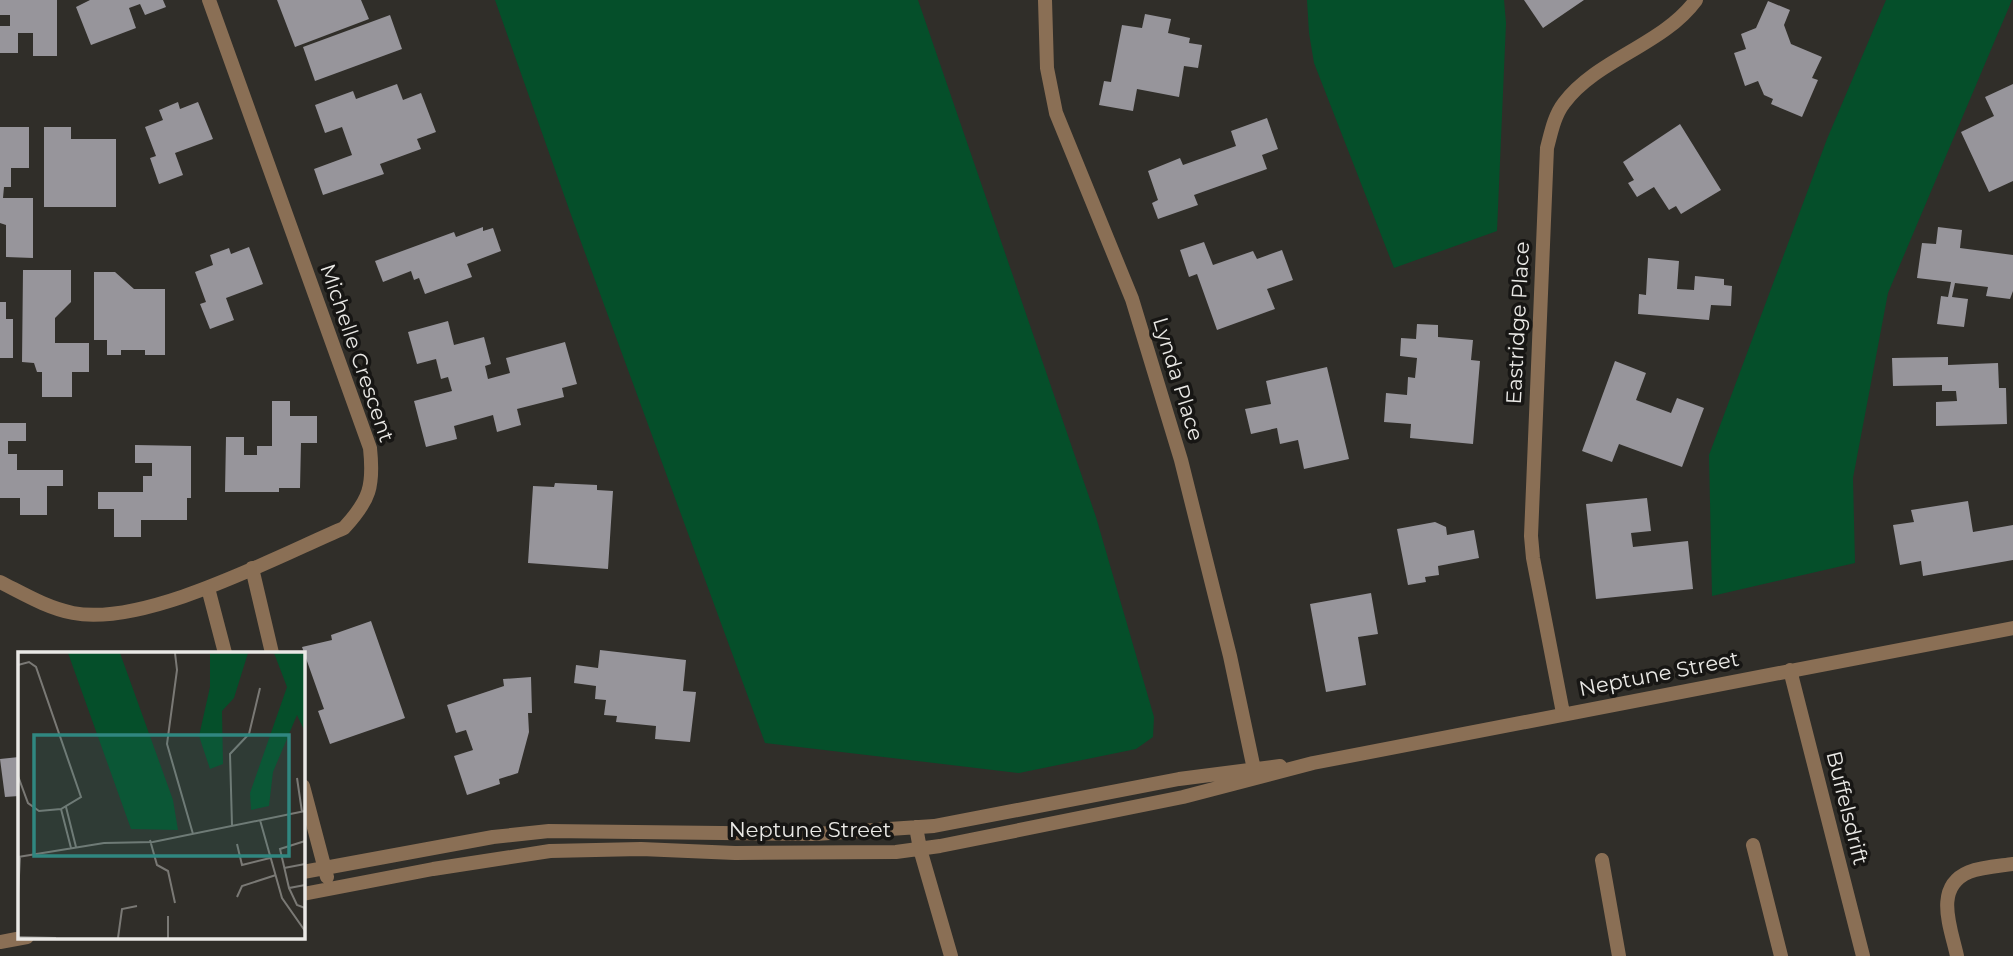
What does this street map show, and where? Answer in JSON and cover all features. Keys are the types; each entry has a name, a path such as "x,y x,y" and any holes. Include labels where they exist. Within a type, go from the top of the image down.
{"street":[{"name":"Michelle Crescent","path":"0,582 34,600 72,613 98,616 126,613 208,588 344,528 360,510 371,489 373,472 370,448 209,0"},
{"name":"Lynda Place","path":"1045,0 1047,68 1056,113 1132,299 1181,460 1235,679 1254,774"},
{"name":"Eastridge Place","path":"1563,713 1531,536 1547,148 1563,104 1578,87 1682,18 1696,0"},
{"path":"252,568 272,652"},
{"path":"208,588 225,652"},
{"name":"Neptune Street","path":"304,873 493,837 549,831 815,834 916,827 1180,779 1254,774 2013,628"},
{"name":"Buffelsdrift","path":"1790,670 1863,956"},
{"name":"Neptune Street","path":"304,894 550,851 641,849 735,853 896,852 920,849 1183,797 1254,774"},
{"path":"304,790 331,888"},
{"path":"916,827 951,956"},
{"path":"581,831 581,851"},
{"path":"735,853 736,833"},
{"path":"1753,845 1781,956"},
{"path":"1602,860 1619,956"},
{"path":"1958,956 1946,900 1952,884 1968,872 2013,864"},
{"path":"0,942 18,939"}],"green space":[{"path":"495,0 918,0 1096,517 1154,717 1153,737 1136,749 1019,773 765,743"},
{"path":"1307,0 1504,0 1506,23 1497,231 1394,268 1314,63"},
{"path":"1886,0 2012,0 1888,293 1853,478 1855,563 1712,596 1709,455 1827,139"}],"building":[{"path":"0,0 57,0 57,56 33,56 33,33 18,33 18,53 0,53 0,26 10,26 10,15 0,15"},
{"path":"90,0 163,0 166,7 145,15 140,4 129,8 136,28 91,45 76,7"},
{"path":"277,0 361,0 369,19 295,47"},
{"path":"1524,0 1584,0 1543,28"},
{"path":"1768,1 1790,10 1784,25 1791,44 1822,57 1812,78 1818,80 1802,117 1771,104 1773,99 1764,95 1758,81 1745,86 1734,53 1746,49 1741,34 1756,28"},
{"path":"1145,14 1171,19 1168,33 1190,38 1189,43 1202,45 1198,68 1184,66 1179,97 1137,89 1133,111 1099,105 1104,81 1111,82 1122,25 1142,28"},
{"path":"390,15 402,49 315,81 303,47"},
{"path":"397,84 403,100 421,93 436,132 417,139 421,149 380,164 384,174 323,195 314,169 352,155 342,127 325,133 315,105 353,91 356,99"},
{"path":"2013,84 2013,181 1989,192 1961,132 1994,116 1985,97"},
{"path":"178,102 180,109 198,102 213,139 175,153 183,175 159,184 150,158 156,156 145,127 163,120 159,110"},
{"path":"1267,118 1278,149 1262,155 1267,169 1194,195 1198,205 1158,219 1152,203 1158,200 1148,171 1180,158 1183,165 1236,146 1231,131"},
{"path":"1680,124 1721,190 1681,214 1676,206 1669,210 1654,187 1637,197 1628,183 1634,180 1623,162"},
{"path":"0,127 29,127 29,168 11,168 11,187 4,187 3,198 33,198 33,258 6,257 6,225 0,223"},
{"path":"44,127 71,127 71,139 116,139 116,207 44,207"},
{"path":"483,227 483,231 493,228 501,251 467,264 472,277 425,294 419,278 414,280 411,271 383,282 375,261 454,232 456,237"},
{"path":"1938,227 1962,230 1960,248 2013,255 2013,291 2010,299 1986,296 1988,287 1955,283 1952,297 1968,299 1964,327 1937,324 1941,296 1948,297 1951,282 1917,278 1922,243 1936,244"},
{"path":"1204,242 1213,265 1253,251 1257,259 1282,250 1293,280 1267,289 1275,309 1217,330 1197,274 1189,277 1180,250"},
{"path":"249,247 263,284 226,298 234,320 210,329 200,304 206,302 195,272 213,265 210,255 229,248 231,254"},
{"path":"1648,258 1679,261 1677,289 1694,290 1695,276 1724,279 1724,285 1732,286 1731,306 1711,305 1709,320 1638,314 1639,294 1646,295"},
{"path":"23,270 71,270 71,302 55,318 55,343 89,343 89,372 72,372 72,397 42,397 42,372 37,372 34,363 22,362"},
{"path":"94,272 115,272 134,289 165,289 165,355 145,355 145,350 121,350 121,355 107,355 107,340 94,340"},
{"path":"0,302 6,302 6,319 13,319 13,358 0,358"},
{"path":"448,321 454,345 484,337 491,364 485,366 488,379 510,373 506,358 565,342 577,384 562,388 564,397 517,409 521,425 497,432 493,415 454,426 457,439 426,447 414,401 452,391 448,377 441,379 436,359 417,364 408,332"},
{"path":"1417,324 1438,325 1438,337 1473,340 1471,360 1480,361 1473,444 1410,438 1411,424 1384,422 1386,393 1407,395 1408,377 1415,378 1417,358 1400,356 1401,338 1416,339"},
{"path":"1948,357 1948,365 1998,363 1999,388 2006,388 2007,424 1936,426 1936,402 1957,401 1956,391 1942,391 1942,385 1893,386 1892,358"},
{"path":"1615,361 1646,373 1636,400 1671,413 1677,398 1704,408 1682,467 1619,444 1612,462 1582,451"},
{"path":"1327,367 1349,459 1304,469 1298,440 1280,444 1277,428 1251,434 1245,409 1271,404 1266,381"},
{"path":"272,401 290,401 290,416 317,416 317,443 301,443 300,488 279,488 279,492 225,492 226,437 244,437 244,455 257,455 257,446 272,446"},
{"path":"0,423 26,423 26,441 8,441 8,454 17,454 17,470 63,470 63,486 47,486 47,515 20,515 20,498 0,498"},
{"path":"135,445 191,446 191,498 187,498 187,520 141,520 141,537 114,537 114,509 98,509 98,492 143,492 143,476 152,476 152,463 135,463"},
{"path":"555,483 597,485 597,490 613,491 608,569 528,563 533,486 554,487"},
{"path":"1647,498 1651,531 1631,533 1633,547 1688,541 1693,589 1596,599 1586,504"},
{"path":"1968,501 1973,532 2013,525 2013,560 1923,576 1921,561 1900,565 1893,525 1914,522 1911,510"},
{"path":"1435,522 1446,527 1447,535 1474,530 1479,558 1438,566 1439,575 1425,577 1426,582 1408,585 1397,529"},
{"path":"1371,593 1378,634 1358,637 1366,685 1326,692 1310,604"},
{"path":"371,621 405,718 330,744 318,711 324,709 302,647 332,640 331,635"},
{"path":"600,650 686,660 683,691 696,692 690,742 655,739 656,726 616,722 617,716 604,715 606,700 595,699 596,686 574,683 576,665 598,668"},
{"path":"531,677 532,713 528,713 529,732 518,773 499,779 500,784 467,795 454,756 473,750 466,730 456,733 447,705 504,686 503,679"},
{"path":"18,757 18,796 5,797 0,759"}]}
